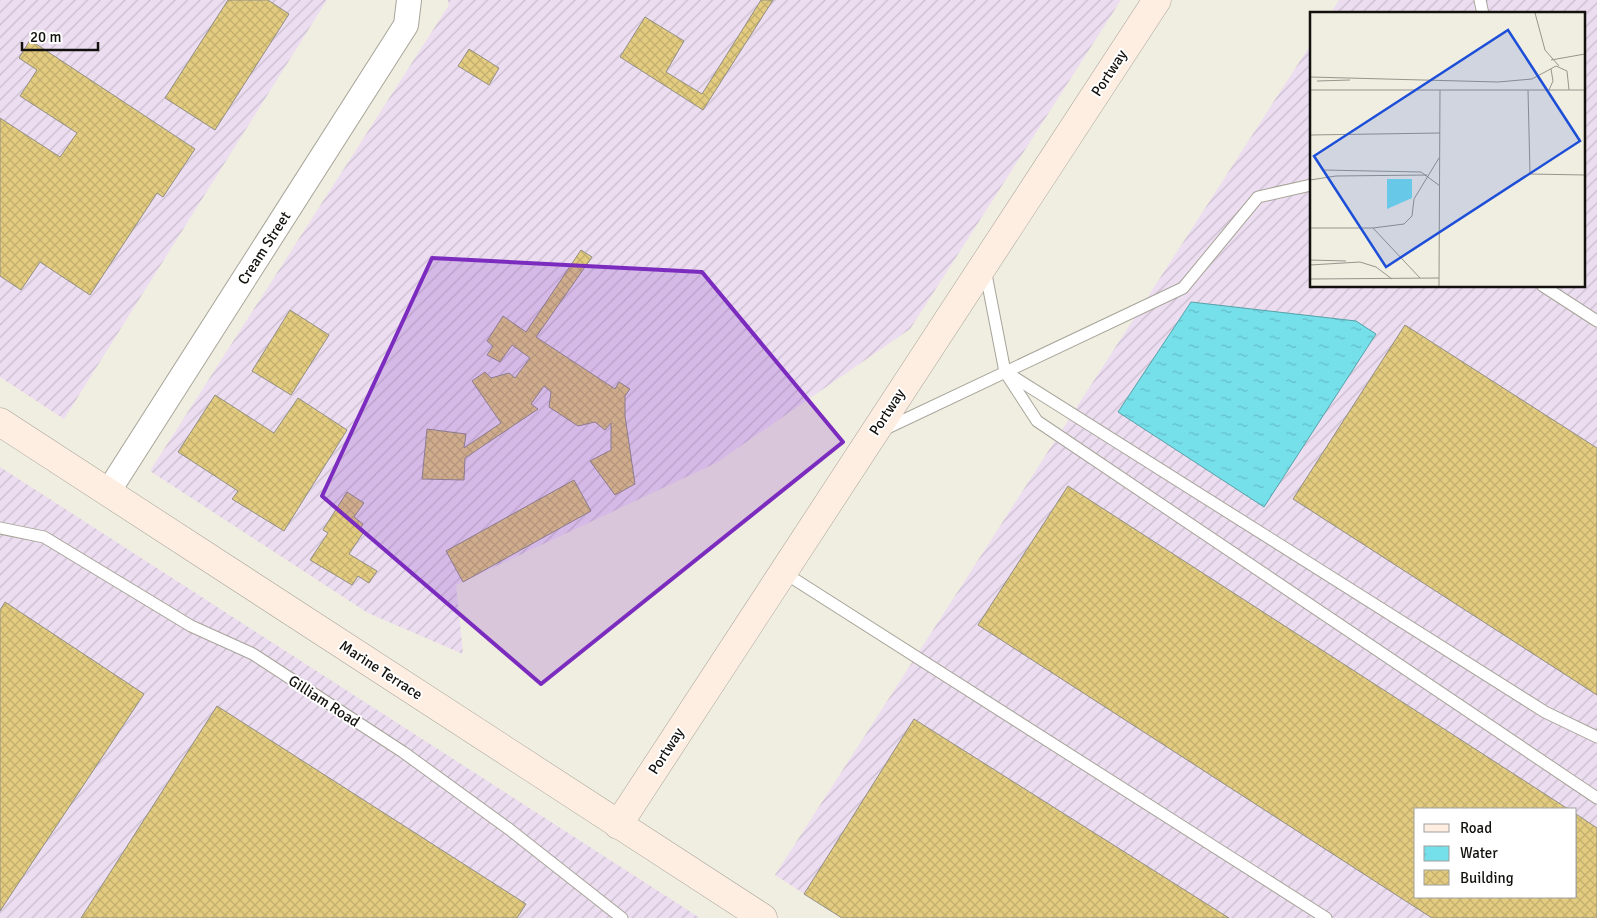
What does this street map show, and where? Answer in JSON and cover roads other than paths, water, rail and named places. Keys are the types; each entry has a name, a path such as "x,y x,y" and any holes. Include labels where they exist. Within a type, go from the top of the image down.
{"street":[{"name":"Cream Street","path":"108,492 406,25 409,0"},
{"name":"Portway","path":"618,825 1157,0"},
{"name":"Marine Terrace","path":"0,422 763,918"}],"lane":[{"path":"873,435 1183,288 1258,197 1310,185"},
{"path":"984,265 1006,372 1037,421 1597,798"},
{"path":"1546,288 1597,321"},
{"path":"1006,372 1545,712 1597,737"},
{"name":"Gilliam Road","path":"0,528 44,537 191,626 252,654 404,752 509,829 622,918"},
{"path":"783,572 1326,918"}],"water":[{"path":"1191,302 1356,321 1376,334 1264,507 1118,412"}]}
